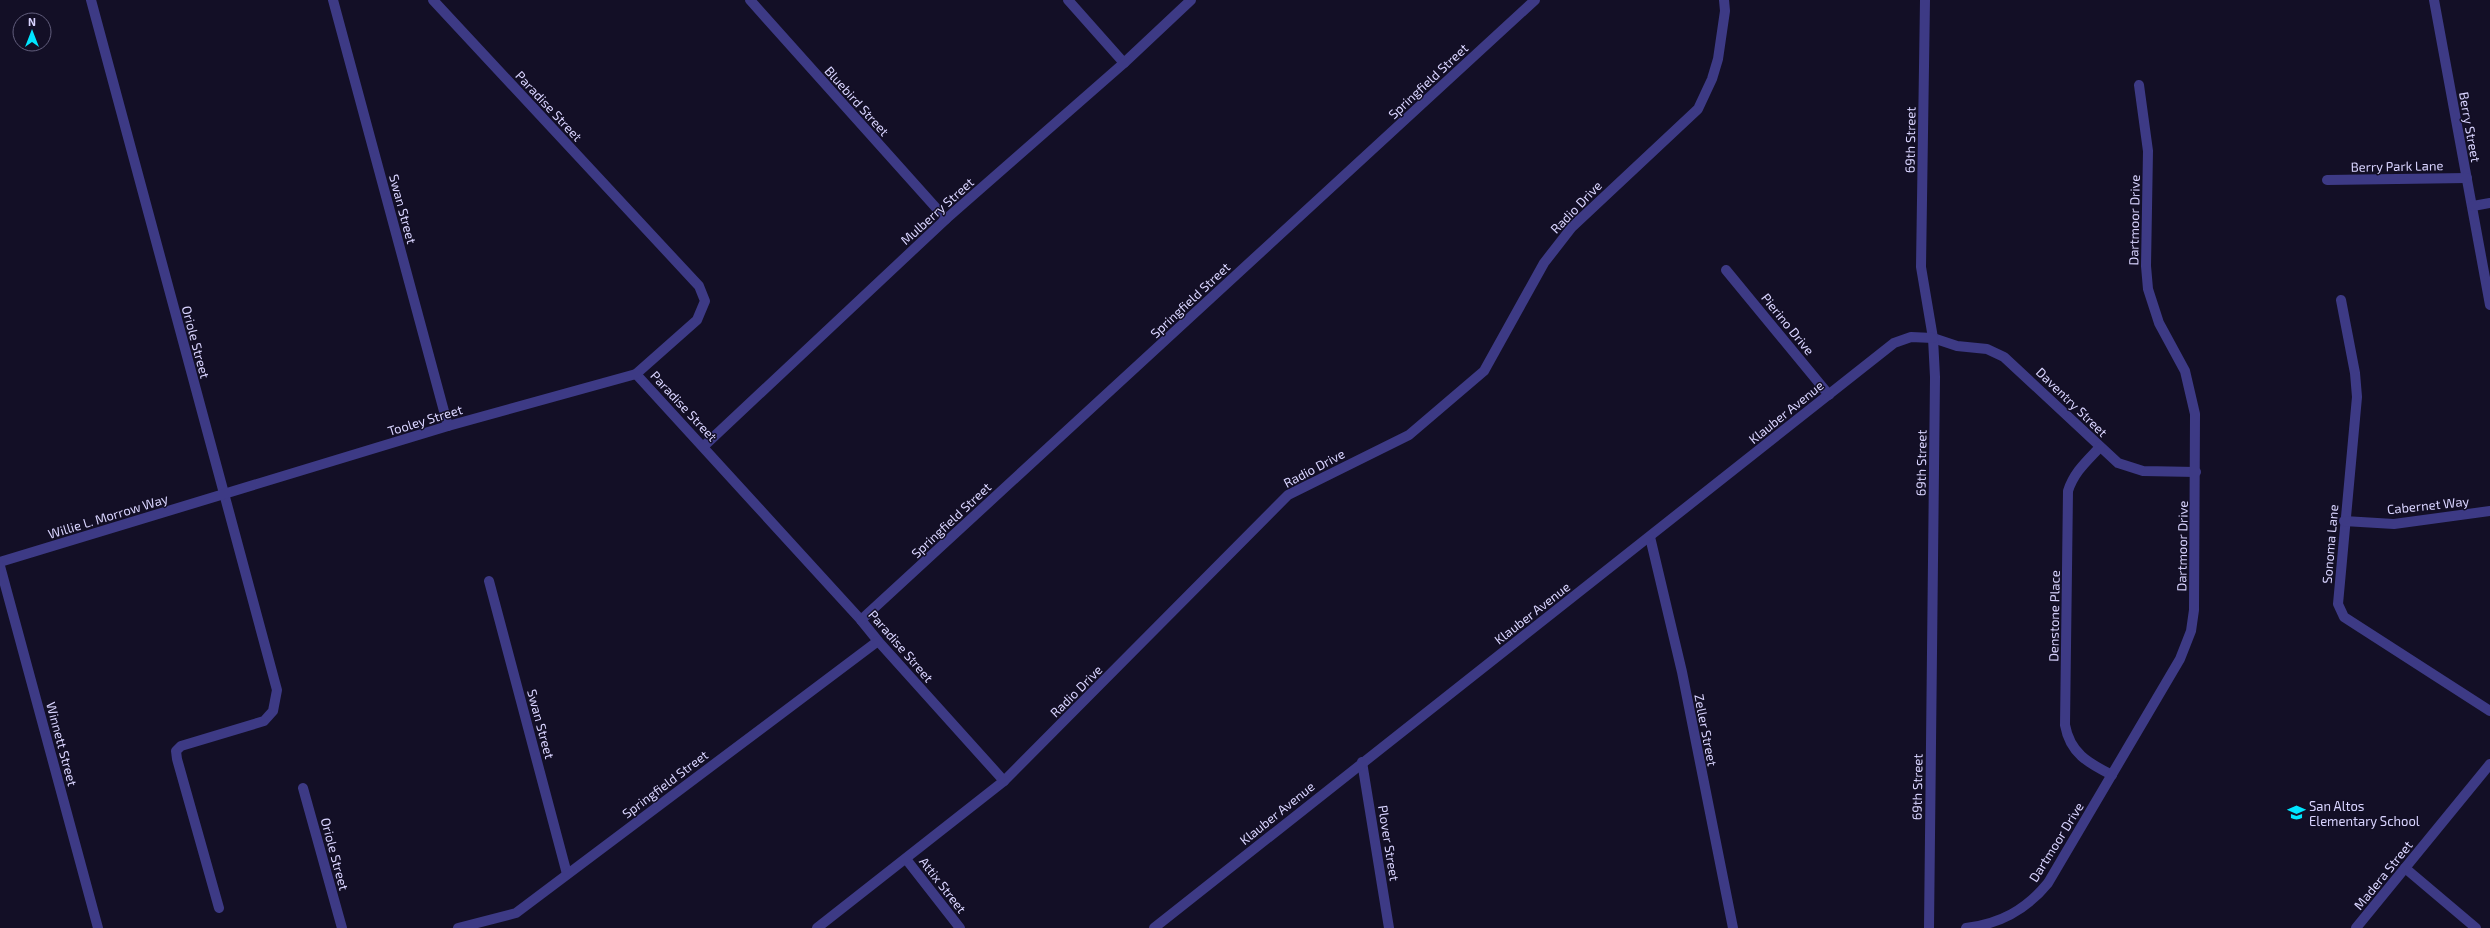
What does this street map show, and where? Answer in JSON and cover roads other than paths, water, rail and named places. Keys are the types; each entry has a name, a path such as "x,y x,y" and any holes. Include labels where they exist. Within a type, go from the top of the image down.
{"street":[{"name":"Oriole Street","path":"91,0 223,496 277,690 273,711 264,721 181,746 176,751 220,908"},
{"name":"Swan Street","path":"333,0 448,426"},
{"name":"Paradise Street","path":"433,0 699,286 705,301 697,320 636,374 704,446 862,620 878,641 1004,781"},
{"name":"Bluebird Street","path":"750,0 946,218"},
{"path":"1068,0 1124,63"},
{"name":"Mulberry Street","path":"704,446 946,218 1124,63 1191,0"},
{"name":"Springfield Street","path":"862,620 1535,0"},
{"name":"Radio Drive","path":"817,928 1004,781 1288,495 1409,435 1484,371 1544,264 1572,227 1698,109 1712,79 1718,59 1725,10 1724,0"},
{"name":"69th Street","path":"1926,0 1921,267 1933,338 1935,377 1929,928"},
{"name":"Berry Street","path":"2434,0 2467,178 2487,272 2490,305"},
{"name":"Dartmoor Drive","path":"1966,928 1990,924 2011,915 2040,892 2112,775 2182,654 2191,631 2194,610 2196,472 2195,414 2190,384 2179,358 2159,323 2148,288 2146,266 2148,151 2139,86"},
{"name":"Berry Park Lane","path":"2328,180 2467,178"},
{"path":"2473,206 2490,203"},
{"name":"Pierino Drive","path":"1726,270 1829,395"},
{"name":"Sonoma Lane","path":"2341,300 2356,373 2357,397 2344,521 2338,604 2344,617 2490,711"},
{"name":"Klauber Avenue","path":"1154,928 1362,762 1650,538 1894,343 1911,336 1933,338"},
{"name":"Daventry Street","path":"1933,338 1957,346 1987,349 2004,357 2114,461 2134,470 2196,472"},
{"name":"Tooley Street","path":"223,496 448,426 636,374"},
{"name":"Denstone Place","path":"2100,447 2078,469 2072,479 2068,491 2065,725 2069,739 2077,753 2089,764 2112,775"},
{"name":"Willie L. Morrow Way","path":"0,562 223,496"},
{"name":"Cabernet Way","path":"2344,521 2394,524 2490,511"},
{"name":"Zeller Street","path":"1650,538 1682,672 1733,928"},
{"name":"Winnett Street","path":"0,566 98,928"},
{"name":"Swan Street","path":"489,581 567,874"},
{"name":"Springfield Street","path":"458,928 516,913 878,641"},
{"name":"Plover Street","path":"1362,762 1389,928"},
{"name":"Madera Street","path":"2356,928 2490,764"},
{"name":"Oriole Street","path":"303,788 342,928"},
{"name":"Attix Street","path":"906,858 960,928"},
{"path":"2405,868 2476,928"}],"place":[{"name":"San Altos Elementary School","path":"2296,813"}]}
